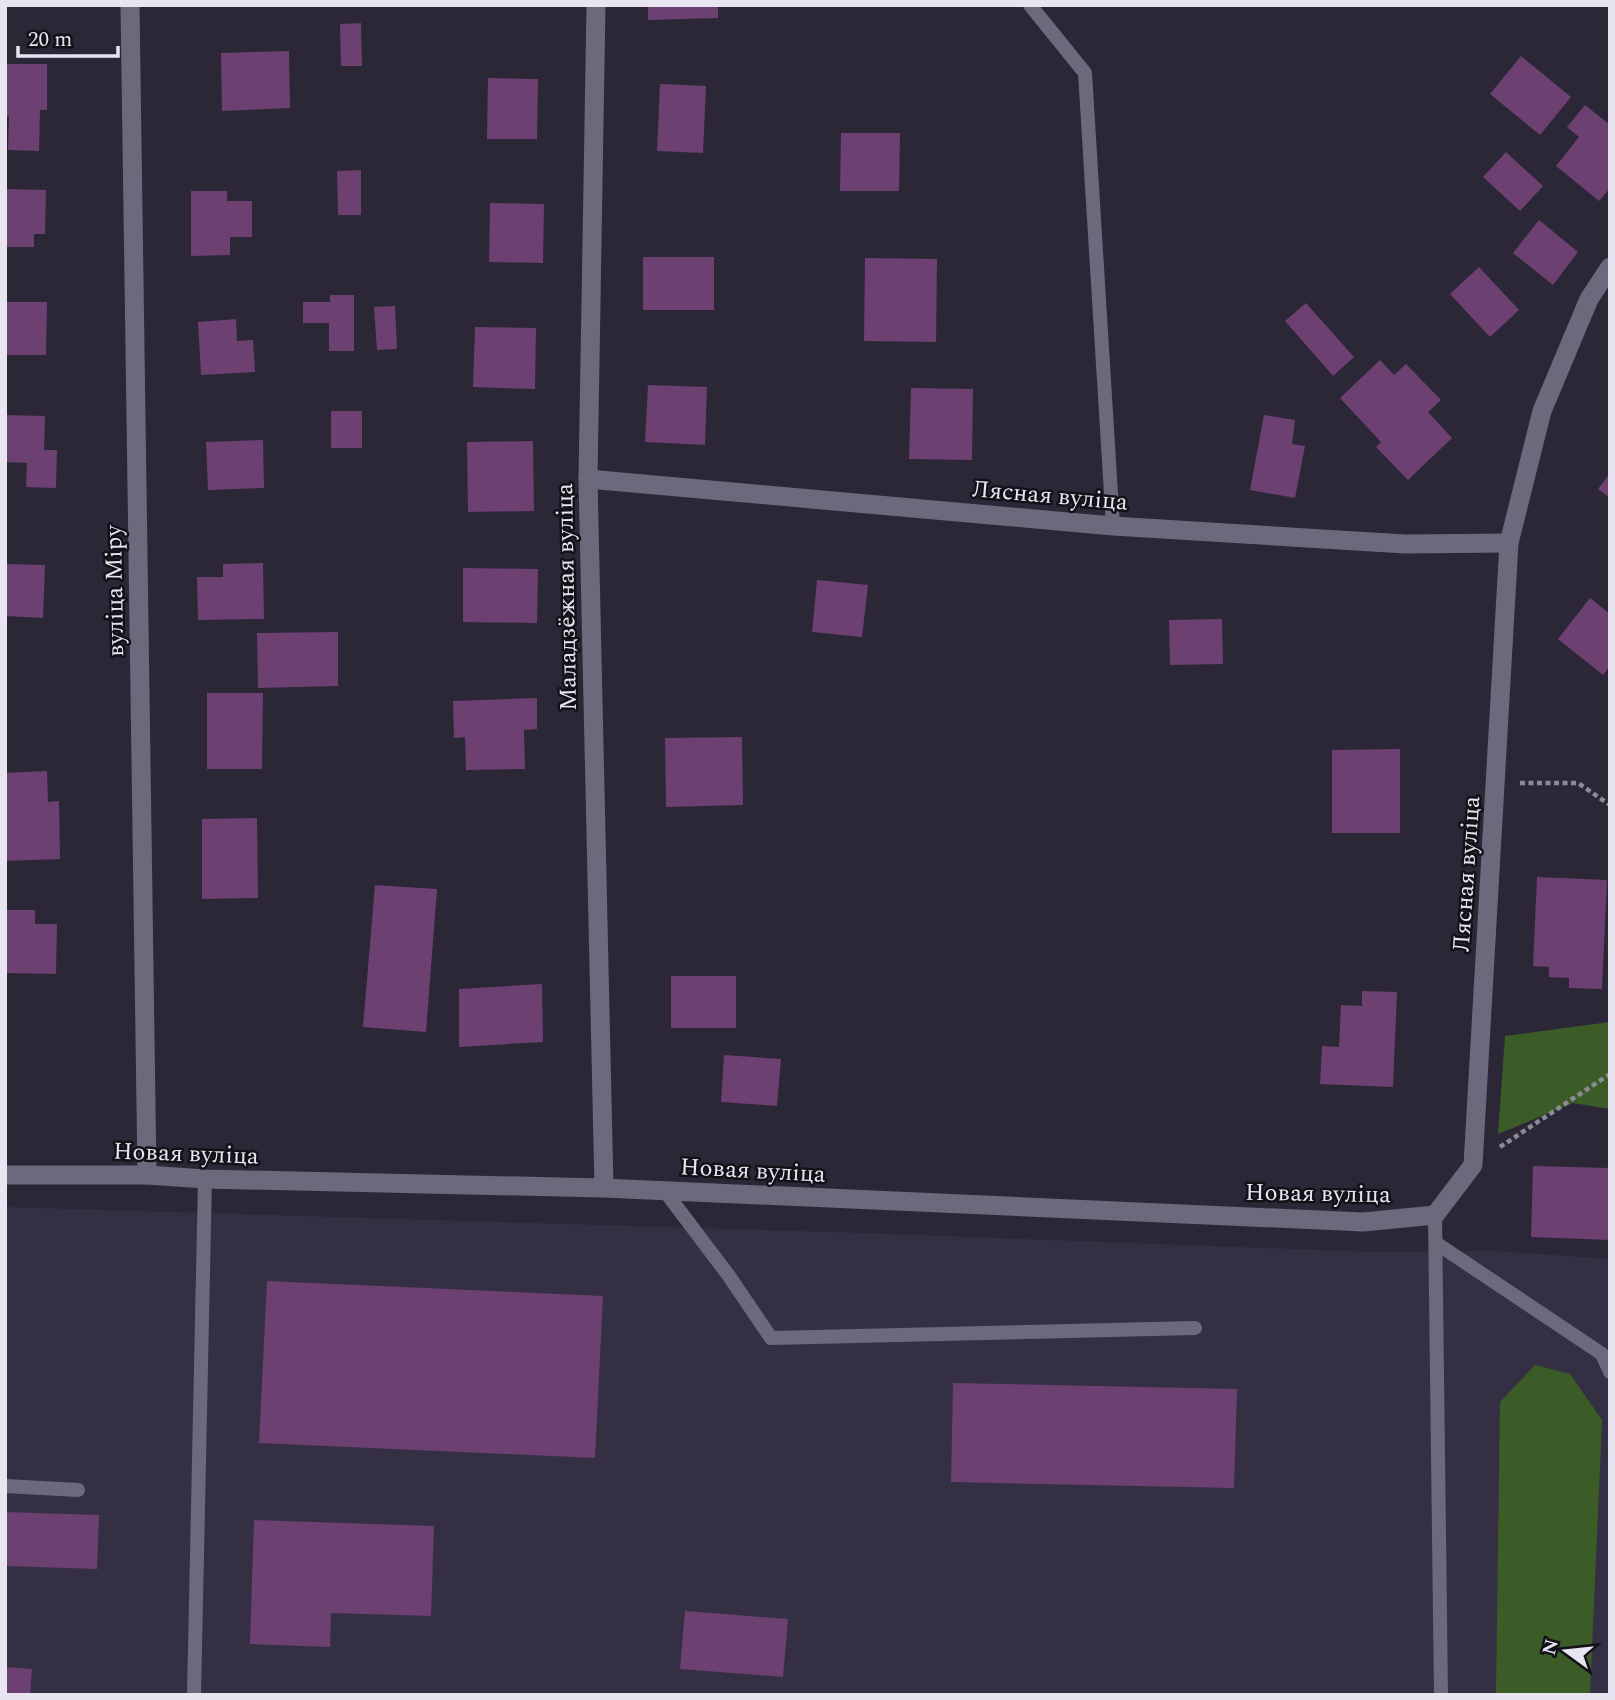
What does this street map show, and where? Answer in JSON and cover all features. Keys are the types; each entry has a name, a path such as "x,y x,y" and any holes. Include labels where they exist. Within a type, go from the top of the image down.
{"street":[{"name":"вуліца Міру","path":"130,5 147,1175"},
{"name":"Маладзёжная вуліца","path":"596,5 588,479 604,1188"},
{"name":"Лясная вуліца","path":"1473,1165 1509,543 1542,411 1589,299 1610,267"},
{"name":"Лясная вуліца","path":"588,479 1113,526 1405,544 1509,543"},
{"path":"1435,1215 1473,1165"},
{"name":"Новая вуліца","path":"5,1175 147,1175 205,1179 664,1190 1363,1222 1435,1215"}],"lane":[{"path":"1030,5 1086,73 1113,526"},
{"path":"194,1695 205,1179"},
{"path":"664,1190 729,1276 771,1338 1195,1328"},
{"path":"1435,1215 1440,1695"},
{"path":"1436,1243 1602,1354 1610,1372"},
{"path":"5,1486 78,1490"}],"path":[{"path":"1496,783 1578,783 1610,805"},
{"path":"1473,1165 1610,1074"}],"shaded area":[{"path":"5,1207 864,1233 1375,1252 1495,1251 1610,1259 1610,1695 5,1695"}],"green space":[{"path":"1610,1022 1610,1109 1573,1103 1498,1134 1505,1036"},
{"path":"1535,1365 1570,1374 1602,1420 1590,1695 1496,1695 1500,1402"}],"building":[{"path":"648,5 718,5 718,18 648,20"},
{"path":"361,23 362,66 341,66 340,24"},
{"path":"289,51 290,108 222,111 221,53"},
{"path":"1521,56 1571,97 1540,135 1490,94"},
{"path":"5,64 47,64 47,110 40,110 39,151 8,150 9,116 5,116"},
{"path":"488,78 538,79 537,139 487,139"},
{"path":"660,84 706,86 703,153 657,151"},
{"path":"1585,105 1610,125 1610,144 1607,147 1610,149 1610,188 1599,201 1556,166 1579,137 1567,127"},
{"path":"841,133 900,133 899,191 840,191"},
{"path":"1506,152 1543,186 1520,211 1483,177"},
{"path":"361,170 361,215 338,215 337,171"},
{"path":"5,189 46,190 45,234 34,234 34,247 5,247"},
{"path":"191,191 227,191 227,201 252,201 252,237 230,237 230,255 191,256"},
{"path":"490,203 544,204 543,263 489,262"},
{"path":"1539,220 1578,252 1553,285 1513,253"},
{"path":"643,257 714,257 714,310 643,310"},
{"path":"865,258 937,259 936,342 864,341"},
{"path":"1479,267 1519,310 1490,337 1450,294"},
{"path":"330,295 354,295 354,351 329,351 329,323 303,323 303,302 330,302"},
{"path":"5,302 47,302 46,355 5,355"},
{"path":"1306,303 1354,357 1333,376 1285,321"},
{"path":"395,306 397,349 377,350 374,307"},
{"path":"236,319 237,341 253,340 255,372 201,375 198,322"},
{"path":"475,327 536,328 535,389 473,387"},
{"path":"1380,360 1394,375 1406,364 1441,400 1428,412 1452,438 1408,480 1376,447 1381,442 1340,398"},
{"path":"648,385 707,387 705,445 645,442"},
{"path":"911,388 973,389 972,460 909,459"},
{"path":"331,411 362,411 362,448 331,448"},
{"path":"5,415 45,416 44,450 57,450 56,488 26,487 27,463 5,462"},
{"path":"1264,415 1295,420 1292,444 1305,446 1295,498 1250,490"},
{"path":"263,440 264,488 208,490 206,442"},
{"path":"533,441 534,511 468,512 467,442"},
{"path":"1610,473 1610,498 1598,489"},
{"path":"263,563 264,619 198,620 197,577 223,577 223,564"},
{"path":"5,564 45,565 43,618 5,616"},
{"path":"463,568 538,569 537,623 463,622"},
{"path":"817,580 868,585 862,637 812,632"},
{"path":"1590,598 1610,614 1610,666 1603,675 1558,639"},
{"path":"1222,619 1223,664 1170,665 1169,620"},
{"path":"338,632 338,686 258,688 257,633"},
{"path":"207,693 263,693 262,769 207,769"},
{"path":"537,698 537,729 524,730 525,769 466,770 465,737 454,738 453,701"},
{"path":"742,737 743,805 666,807 665,738"},
{"path":"1400,749 1400,833 1332,833 1332,750"},
{"path":"47,771 48,802 59,801 60,859 5,861 5,773"},
{"path":"257,818 258,898 202,899 202,819"},
{"path":"1537,877 1607,880 1602,989 1569,988 1569,978 1549,977 1549,967 1533,966"},
{"path":"375,885 437,889 426,1032 363,1027"},
{"path":"5,910 35,910 35,924 57,924 56,974 5,973"},
{"path":"671,976 736,976 736,1028 671,1028"},
{"path":"542,984 543,1042 459,1047 459,989"},
{"path":"1362,991 1397,992 1393,1087 1320,1084 1322,1046 1339,1047 1341,1005 1362,1006"},
{"path":"724,1055 781,1059 777,1106 721,1102"},
{"path":"1533,1166 1610,1168 1610,1240 1531,1237"},
{"path":"267,1281 603,1296 595,1458 259,1443"},
{"path":"953,1383 1237,1389 1234,1488 951,1482"},
{"path":"5,1512 99,1515 97,1569 5,1566"},
{"path":"254,1520 434,1526 431,1616 331,1613 330,1647 250,1644"},
{"path":"685,1611 788,1619 783,1677 680,1669"},
{"path":"5,1667 32,1669 30,1695 5,1695"}]}
